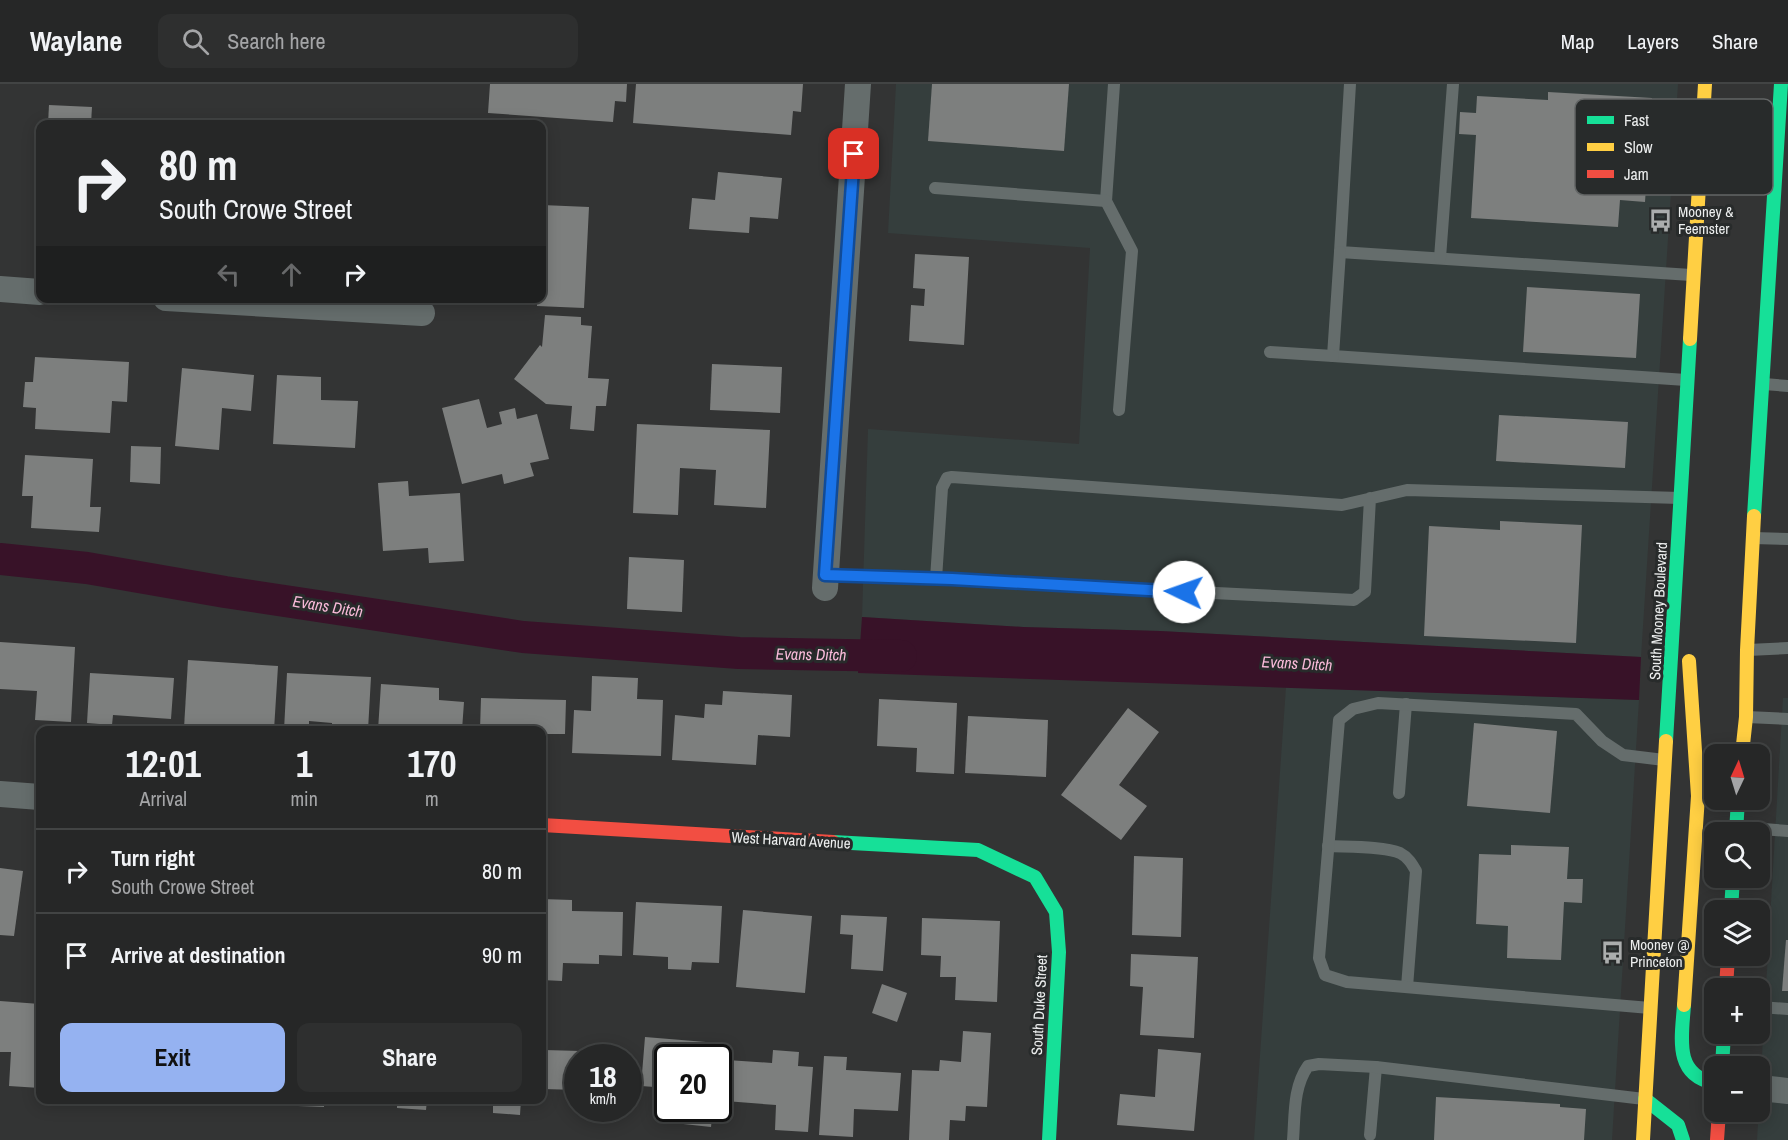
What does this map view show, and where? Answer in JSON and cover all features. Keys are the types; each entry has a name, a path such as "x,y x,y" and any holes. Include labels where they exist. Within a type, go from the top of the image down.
{"main road":[{"name":"South Mooney Boulevard","path":"1704,99 1705,84"},
{"path":"1743,744 1763,384 1781,207 1781,84"},
{"name":"South Mooney Boulevard","path":"1643,1140 1699,195"},
{"path":"1680,521 1687,629"},
{"path":"1689,653 1698,796 1682,1043 1683,1060 1694,1076 1704,1080"},
{"name":"West Harvard Avenue","path":"546,825 978,850 1035,876"},
{"name":"South Duke Street","path":"1035,876 1056,912 1059,952 1049,1140"},
{"path":"1645,1099 1678,1125 1683,1140"},
{"path":"1717,1140 1718,1122"}],"street":[{"path":"825,582 858,84"},
{"path":"0,289 36,292"},
{"path":"251,303 422,313"},
{"path":"0,794 36,796"},
{"path":"1770,1089 1788,1090"}],"lane":[{"path":"1114,84 1106,201 1132,251 1119,410"},
{"path":"1333,356 1350,84"},
{"path":"1440,258 1453,84"},
{"path":"935,188 1106,201"},
{"path":"1340,252 1694,275"},
{"path":"1270,352 1688,380"},
{"path":"1763,384 1788,386"},
{"path":"936,579 942,488 947,478 952,477 1342,505 1407,490 1681,498"},
{"path":"825,582 936,579 1354,600 1365,592 1370,498"},
{"path":"1753,537 1788,539"},
{"path":"1747,650 1788,648"},
{"path":"1651,1008 1347,982 1325,975 1319,958 1339,720 1353,709 1378,703 1576,714 1602,741 1623,755 1665,760"},
{"path":"1399,793 1406,704"},
{"path":"1746,717 1788,719"},
{"path":"1770,831 1788,831"},
{"path":"1328,846 1389,850 1401,853 1413,865 1416,871 1407,987"},
{"path":"1770,1007 1788,1009"},
{"path":"1293,1140 1300,1076 1308,1066 1319,1064 1376,1067 1645,1099"},
{"path":"1370,1134 1376,1067"}],"shaded area":[{"path":"896,84 1678,84 1677,99 1575,99 1575,195 1671,195 1641,657 862,617 868,429 1079,444 1090,248 888,233"},
{"path":"1286,687 1639,700 1612,1140 1254,1140"},
{"path":"1783,698 1788,698 1788,1140 1757,1140 1758,1122 1770,1122 1770,1056 1762,1056 1763,1044 1770,1044 1770,978 1767,978 1767,966 1770,966 1770,919"}],"water":[{"path":"862,617 1641,657 1639,700 858,673"}],"building":[{"path":"490,84 627,84 626,102 615,101 613,122 488,113"},
{"path":"636,84 803,84 801,112 793,111 791,135 633,123"},
{"path":"932,84 1069,84 1064,151 928,141"},
{"path":"1548,92 1652,98 1575,99 1575,195 1645,195 1645,202 1620,200 1618,227 1471,218 1476,135 1459,134 1460,112 1476,113 1477,96 1548,100"},
{"path":"49,105 92,107 91,120 48,120"},
{"path":"718,172 782,178 778,219 750,217 749,233 689,229 692,198 715,200"},
{"path":"546,205 589,207 584,308 537,306 537,303 546,303"},
{"path":"915,254 969,257 964,345 909,341 911,305 924,306 925,289 913,288"},
{"path":"1527,287 1640,294 1636,358 1523,352"},
{"path":"545,315 581,317 581,325 592,326 588,378 609,379 606,406 596,406 594,431 570,429 572,406 546,404 514,379 540,345 542,347"},
{"path":"35,357 129,362 127,402 112,401 110,433 35,429 36,408 23,407 25,382 33,382"},
{"path":"712,364 782,367 780,413 710,410"},
{"path":"182,368 254,375 251,411 222,408 219,450 175,446"},
{"path":"277,375 321,377 321,400 358,401 355,448 273,444"},
{"path":"479,399 487,428 502,424 499,412 515,408 517,419 537,414 549,459 530,463 534,476 504,484 502,474 462,484 442,408"},
{"path":"1499,415 1628,422 1625,468 1496,461"},
{"path":"637,424 770,430 766,508 714,505 716,470 680,468 678,515 633,513"},
{"path":"131,446 161,447 160,484 130,482"},
{"path":"25,455 93,459 90,507 101,507 99,532 31,528 33,496 22,496"},
{"path":"408,481 409,496 460,493 464,561 429,563 428,548 383,551 378,483"},
{"path":"1500,521 1582,525 1576,643 1424,636 1429,526 1500,530"},
{"path":"629,557 684,560 682,612 627,609"},
{"path":"0,642 75,647 71,722 35,720 37,691 0,689"},
{"path":"188,660 278,666 274,726 184,726"},
{"path":"90,673 174,678 171,719 113,715 112,725 87,723"},
{"path":"287,673 371,677 368,726 332,726 332,723 309,721 309,726 284,726"},
{"path":"592,676 638,678 637,699 663,700 661,756 572,753 574,710 591,711"},
{"path":"381,684 439,688 439,700 464,702 462,726 378,726"},
{"path":"723,691 792,695 790,737 758,735 756,765 672,760 675,715 704,718 705,704 722,705"},
{"path":"481,698 566,700 565,734 546,734 546,726 480,726"},
{"path":"879,699 957,703 954,774 916,772 917,748 877,746"},
{"path":"1128,708 1159,732 1119,785 1147,806 1121,840 1061,795"},
{"path":"968,716 1048,720 1046,777 965,773"},
{"path":"1474,723 1557,731 1550,813 1467,806"},
{"path":"1511,845 1569,847 1567,879 1583,879 1582,903 1564,902 1561,960 1507,958 1508,926 1476,924 1479,854 1511,855"},
{"path":"1134,856 1183,858 1181,937 1132,935"},
{"path":"0,868 23,871 14,936 0,935"},
{"path":"546,899 572,900 572,911 623,912 622,956 599,955 599,964 563,963 562,981 546,980"},
{"path":"636,902 722,906 719,963 692,962 691,970 668,969 668,957 633,955"},
{"path":"743,910 812,916 805,993 736,987"},
{"path":"841,915 887,917 883,971 851,969 853,935 840,934"},
{"path":"922,918 1000,921 997,1002 955,1000 956,977 940,977 941,956 921,955"},
{"path":"1786,940 1788,940 1788,991 1782,991"},
{"path":"1131,954 1198,957 1194,1038 1140,1035 1143,987 1130,986"},
{"path":"882,984 907,993 897,1022 872,1013"},
{"path":"0,1001 36,1004 36,1088 9,1086 11,1052 0,1052"},
{"path":"963,1031 991,1033 987,1107 966,1106 965,1121 950,1120 949,1140 909,1140 912,1070 939,1071 940,1060 961,1062"},
{"path":"645,1037 718,1043 654,1044 654,1087 642,1086"},
{"path":"1158,1049 1201,1053 1194,1131 1117,1125 1120,1094 1155,1097"},
{"path":"546,1050 564,1051 564,1090 546,1089"},
{"path":"773,1050 799,1052 798,1066 813,1067 808,1132 775,1130 776,1105 732,1102 732,1060 772,1063"},
{"path":"824,1056 847,1057 846,1070 901,1073 898,1111 854,1109 853,1137 819,1135"},
{"path":"1436,1097 1560,1104 1560,1107 1586,1109 1584,1140 1434,1140"},
{"path":"298,1104 324,1104 324,1107 298,1106"},
{"path":"397,1104 427,1104 426,1110 397,1108"},
{"path":"493,1104 521,1104 520,1115 493,1113"},
{"path":"674,1122 712,1122 711,1127"}],"waterway":[{"name":"Evans Ditch","path":"0,559 87,568 225,592 523,637 739,653 901,656"}],"traffic: fast":[{"path":"1754,516 1781,84"},
{"path":"1666,741 1690,339"},
{"path":"1737,810 1737,822"},
{"path":"833,842 978,850 1035,877 1056,912 1059,952 1049,1140"},
{"path":"1732,888 1732,900"},
{"path":"1684,1005 1683,1053 1692,1072 1704,1080"},
{"path":"1723,1044 1723,1056"},
{"path":"1645,1099 1678,1125 1683,1140"}],"traffic: slow":[{"path":"1704,99 1705,84"},
{"path":"1690,339 1698,195"},
{"path":"1743,744 1754,516"},
{"path":"1684,1005 1698,796 1689,661"},
{"path":"1643,1140 1666,741"}],"traffic: jam":[{"path":"546,825 833,842"},
{"path":"1727,966 1727,978"},
{"path":"1717,1140 1718,1122"}],"place":[{"name":"Mooney & Feemster","path":"1660,220"},
{"name":"Mooney @ Princeton","path":"1612,953"}],"route":[{"path":"854,154 825,575 952,579 1184,592"}]}
